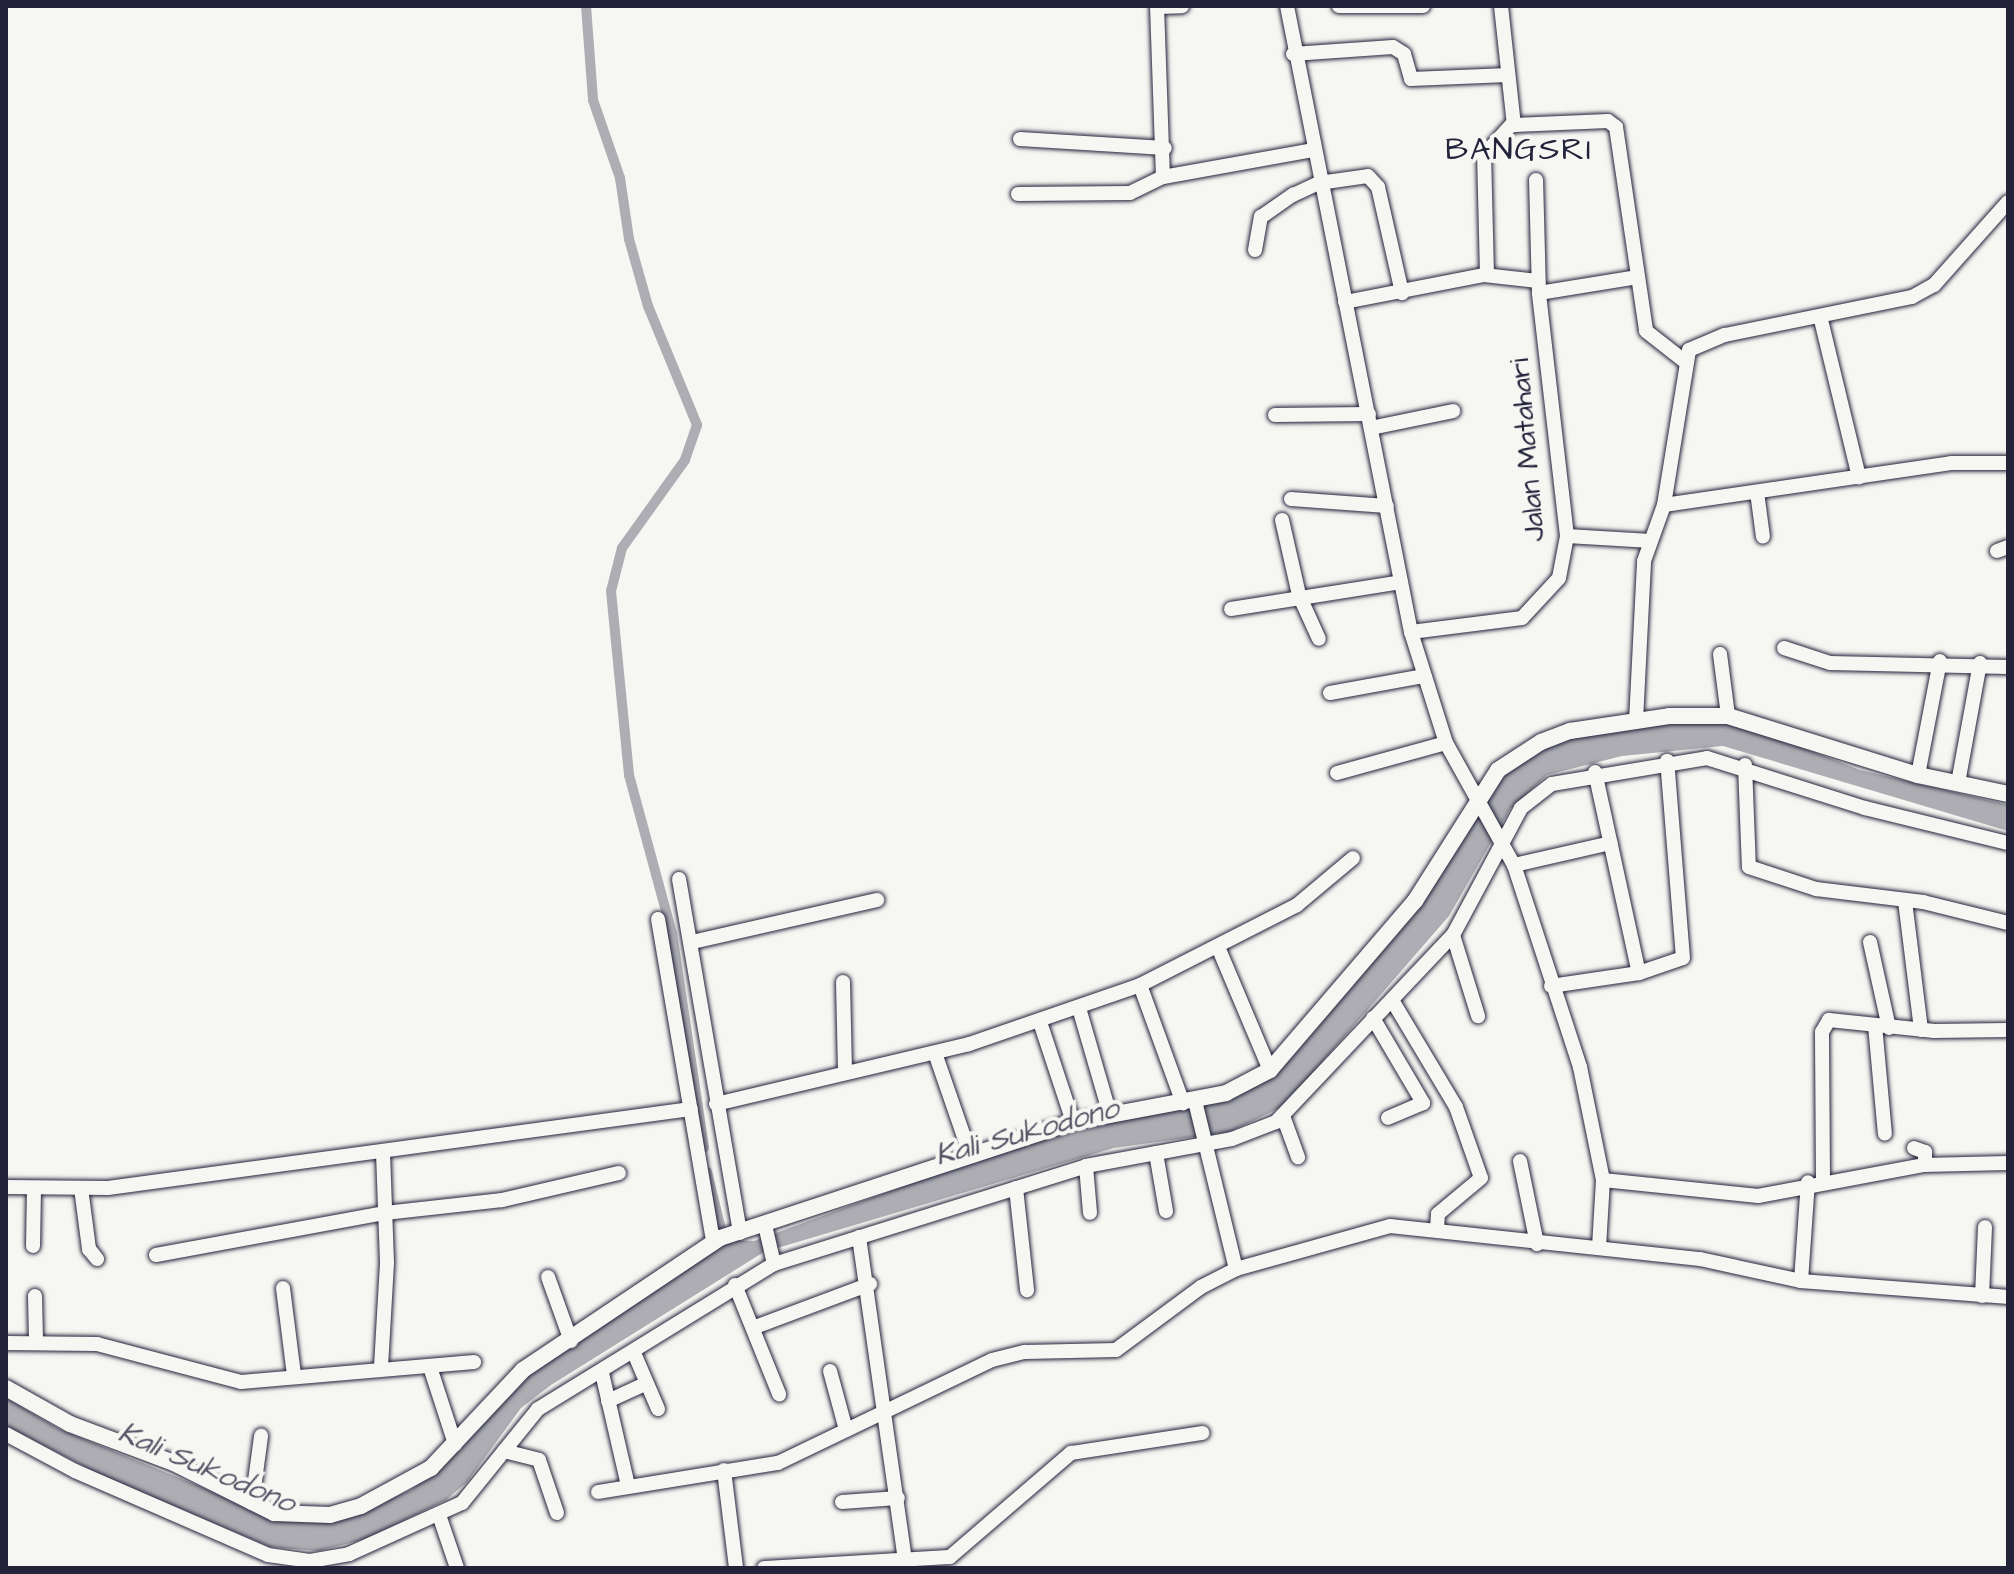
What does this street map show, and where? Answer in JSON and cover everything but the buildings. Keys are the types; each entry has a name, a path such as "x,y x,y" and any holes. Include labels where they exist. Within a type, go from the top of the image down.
{"main road":[{"path":"6,1388 70,1424 174,1463 252,1503 287,1516 338,1513 416,1480 455,1444 511,1380 727,1237 766,1228 970,1154 1073,1122 1191,1102 1270,1070 1415,901 1477,800 1507,761 1529,748 1570,731 1636,721 1728,716 1918,775 2008,794"}],"street":[{"path":"1163,177 1165,148 1158,7 1182,6"},
{"path":"1287,6 1293,54 1411,632 1446,743 1501,836 1514,865 1551,986 1580,1067 1603,1180 1599,1248"},
{"path":"1339,6 1423,6"},
{"path":"1501,6 1513,123"},
{"path":"1293,54 1393,47 1404,54 1411,79 1508,75"},
{"path":"1487,275 1484,155 1513,123 1608,121 1616,127 1649,338 1683,360"},
{"path":"1020,139 1165,148"},
{"path":"1018,194 1130,193 1163,177 1313,150"},
{"path":"1255,250 1261,217 1319,183 1374,179 1402,293"},
{"name":"Jalan Matahari","path":"1411,632 1522,618 1559,578 1567,536 1539,287 1536,180"},
{"path":"1636,721 1644,561 1664,505 1683,360 1696,344 1711,339 1879,308 1934,285 2008,202"},
{"path":"1345,302 1487,275 1539,287 1638,277"},
{"path":"1821,320 1859,477"},
{"path":"1275,415 1370,421 1453,411"},
{"path":"1664,505 1951,463 2008,463"},
{"path":"1757,492 1763,537"},
{"path":"1291,499 1387,506"},
{"path":"1282,520 1299,595 1319,639"},
{"path":"1567,536 1651,541"},
{"path":"1231,609 1299,595 1401,582"},
{"path":"1784,648 1830,663 1940,661 2008,667"},
{"path":"1720,654 1728,716"},
{"path":"1918,775 1940,661"},
{"path":"1958,783 1980,663"},
{"path":"1330,693 1424,676"},
{"path":"1337,773 1446,743"},
{"path":"6,1434 109,1487 287,1560 349,1554 439,1515 467,1498 538,1409 634,1353 773,1258 859,1237 1086,1166 1255,1132 1283,1116 1453,935 1501,836 1536,794 1595,772 1707,758 1745,765 1865,808 2008,843"},
{"path":"1551,986 1639,973 1679,961 1686,952 1667,761"},
{"path":"1745,765 1749,867 1816,889 1905,901 2008,923"},
{"path":"1595,772 1639,973"},
{"path":"1514,865 1611,843"},
{"path":"716,1104 845,1071 935,1053 1040,1022 1140,985 1297,905 1353,858"},
{"path":"679,879 692,942 716,1104 727,1237"},
{"path":"692,942 877,900"},
{"path":"1905,901 1921,1030"},
{"path":"658,919 691,1109 727,1237"},
{"path":"1453,935 1478,1016"},
{"path":"1870,942 1882,1026 1885,1134"},
{"path":"1218,947 1270,1070"},
{"path":"843,982 845,1071"},
{"path":"1140,985 1191,1102 1236,1269"},
{"path":"1392,1000 1456,1107 1481,1178 1438,1214 1437,1229"},
{"path":"1079,1008 1110,1115"},
{"path":"1373,1018 1423,1102 1388,1118"},
{"path":"1801,1281 1815,1181 1822,1032 1835,1019 1921,1030 2008,1030"},
{"path":"1040,1022 1073,1122"},
{"path":"935,1053 970,1154"},
{"path":"6,1187 81,1188 383,1153 691,1109"},
{"path":"1283,1116 1298,1157"},
{"path":"1914,1148 1925,1152 1925,1165"},
{"path":"381,1367 385,1213 383,1153"},
{"path":"1156,1153 1166,1211"},
{"path":"1520,1161 1537,1244"},
{"path":"1603,1180 1727,1197 1925,1165 2008,1163"},
{"path":"1086,1166 1090,1213"},
{"path":"156,1255 385,1213 502,1200 619,1173"},
{"path":"33,1246 34,1188"},
{"path":"81,1188 89,1249 97,1259"},
{"path":"1016,1188 1027,1290"},
{"path":"598,1492 778,1463 846,1430 888,1414 917,1393 992,1360 1025,1352 1116,1350 1201,1287 1236,1269 1390,1226 1700,1259 1801,1281 2008,1297"},
{"path":"1982,1296 1985,1227"},
{"path":"766,1228 773,1258"},
{"path":"859,1237 870,1284 906,1565"},
{"path":"548,1277 571,1341"},
{"path":"755,1327 870,1284"},
{"path":"735,1285 755,1327 779,1394"},
{"path":"283,1288 294,1375"},
{"path":"35,1296 36,1341"},
{"path":"6,1343 97,1344 241,1382 381,1367 431,1370 474,1362"},
{"path":"634,1353 658,1409"},
{"path":"431,1370 455,1444"},
{"path":"830,1371 846,1430"},
{"path":"602,1373 628,1486"},
{"path":"608,1401 645,1384"},
{"path":"764,1568 906,1565 933,1561 962,1549 1071,1453 1202,1433"},
{"path":"252,1503 261,1436"},
{"path":"504,1451 539,1460 557,1513"},
{"path":"724,1470 736,1568"},
{"path":"842,1502 898,1498"},
{"path":"439,1515 457,1568"}],"shaded area":[{"path":"1669,720 1757,730 1860,770 2008,805 2008,831 1723,746 1622,756 1547,775 1510,809 1449,916 1284,1106 1229,1132 1114,1148 764,1252 551,1385 521,1408 467,1482 446,1500 366,1539 318,1551 270,1547 99,1474 6,1426 6,1398 59,1429 285,1521 313,1522 371,1507 411,1490 460,1450 521,1374 730,1240 754,1241 1058,1130 1274,1074 1427,893 1505,769 1565,738"}],"waterway":[{"path":"586,6 593,100 620,178 629,239 648,306 697,425 685,460 622,548 611,591 629,775 672,933 704,1148"},
{"name":"Kali Sukodono","path":"1700,727 1757,731"},
{"path":"707,1172 724,1242"}],"district":[{"name":"BANGSRI","path":"1519,150"}]}
